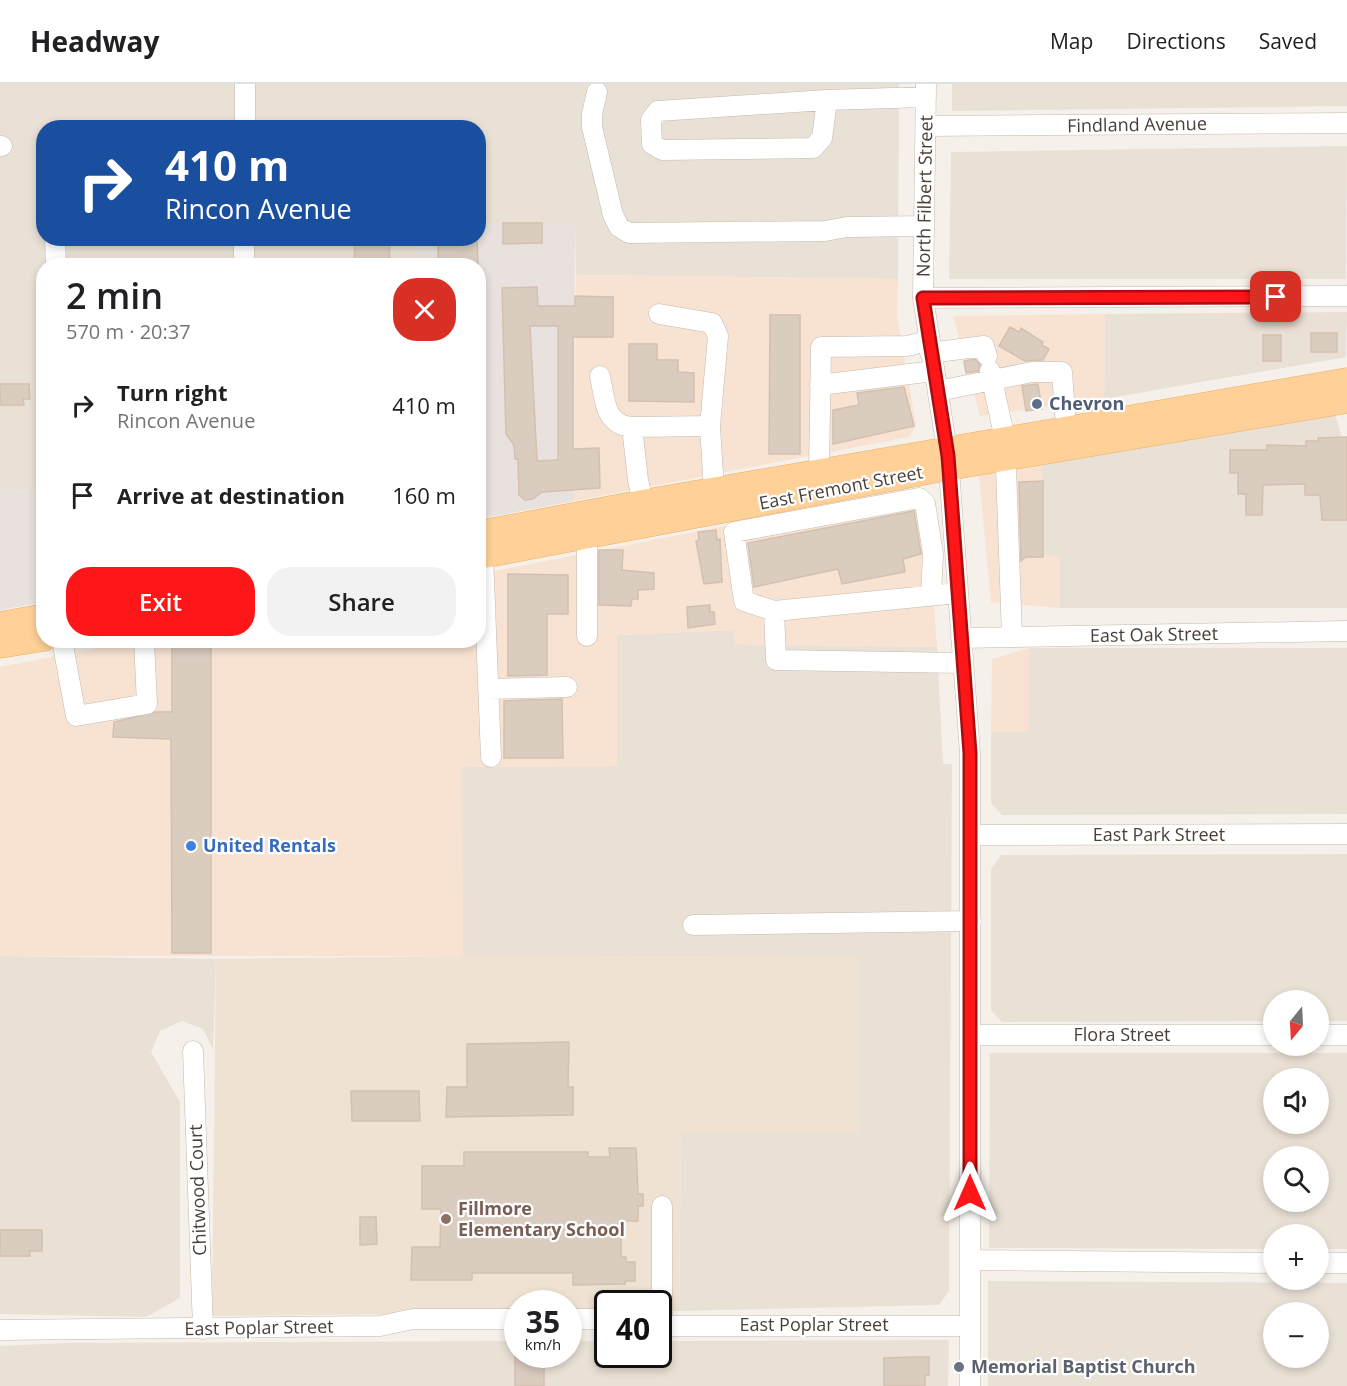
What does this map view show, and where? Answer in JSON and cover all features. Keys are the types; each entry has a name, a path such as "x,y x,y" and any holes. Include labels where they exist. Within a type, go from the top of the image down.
{"main road":[{"name":"East Fremont Street","path":"486,548 588,524 742,507 885,482 948,459 1067,438 1347,381"},
{"name":"East Fremont Street","path":"1067,438 1347,400"},
{"name":"East Fremont Street","path":"742,507 819,472 885,482"},
{"name":"East Fremont Street","path":"588,524 643,503 714,490 742,507"},
{"path":"0,625 36,618"},
{"path":"0,645 36,639"}],"street":[{"path":"245,84 245,120"},
{"path":"827,100 822,138 813,148 662,150 652,144 651,120 658,111 926,91"},
{"name":"North Filbert Street","path":"926,91 923,298 948,459 970,753 970,1386"},
{"path":"597,92 592,114 595,139 613,215 619,227 629,233 825,231 847,227 924,226"},
{"name":"Findland Avenue","path":"926,126 1347,123"},
{"path":"923,298 1347,296"},
{"path":"659,314 712,323 718,336 710,426 714,490"},
{"path":"819,472 821,347 907,346 931,355"},
{"path":"820,385 931,355 984,346 1006,449 1012,637"},
{"path":"938,391 989,369 1062,372 1067,438"},
{"path":"600,376 610,418 620,426 710,426"},
{"path":"632,427 643,503"},
{"path":"885,482 925,503 933,554 931,596"},
{"path":"742,507 734,532 744,601 774,611 958,593"},
{"path":"587,636 588,524"},
{"path":"774,611 776,660 962,663"},
{"name":"East Oak Street","path":"961,638 1347,631"},
{"path":"63,648 76,716 147,704 144,648"},
{"path":"486,648 491,757"},
{"path":"488,689 567,687"},
{"name":"East Park Street","path":"971,835 1347,834"},
{"path":"693,925 970,921"},
{"name":"Flora Street","path":"970,1035 1263,1035"},
{"path":"1329,1035 1347,1035"},
{"name":"Chitwood Court","path":"193,1051 203,1329"},
{"path":"661,1290 662,1206"},
{"path":"970,1260 1263,1263"},
{"path":"1329,1263 1347,1263"},
{"name":"East Poplar Street","path":"0,1330 380,1326 413,1319 504,1319"},
{"name":"East Poplar Street","path":"672,1326 970,1326"}],"shaded area":[{"path":"0,84 899,84 898,279 576,275 575,223 486,223 486,120 36,120 36,246 416,246 416,258 36,258 36,492 0,491"},
{"path":"952,84 1347,84 1347,106 952,111"},
{"path":"1347,146 1346,279 949,279 951,152"},
{"path":"486,223 575,223 574,501 486,518 486,258 416,258 416,246 486,246"},
{"path":"576,275 898,279 897,316 916,425 909,437 574,501"},
{"path":"1347,312 1346,357 1104,399 1105,314"},
{"path":"1105,314 1104,399 980,416 953,316"},
{"path":"1335,414 1347,455 1347,608 1060,608 1060,556 1043,556 1041,464"},
{"path":"1041,464 1043,555 1060,556 1060,608 991,602 979,475"},
{"path":"0,491 36,492 36,603 0,610"},
{"path":"890,494 912,497 928,519 937,647 735,644 734,630 617,635 617,766 462,767 463,956 0,956 0,667 99,648 486,648 486,573"},
{"path":"734,630 736,644 937,647 943,764 952,764 949,1291 939,1305 679,1311 681,1134 859,957 463,956 461,767 616,766 617,635"},
{"path":"1029,648 1347,648 1347,814 1002,815 991,803 991,732 1029,732"},
{"path":"1029,648 1029,732 991,732 992,659"},
{"path":"1347,854 1347,1021 1329,1021 1329,990 1263,990 1263,1021 1002,1022 991,1010 991,869 1001,855"},
{"path":"0,956 216,959 213,1049 203,1029 182,1021 160,1031 151,1052 180,1102 180,1298 146,1317 0,1314"},
{"name":"Fillmore Elementary School","path":"463,956 859,957 859,1133 681,1134 679,1311 672,1311 672,1290 594,1290 594,1312 582,1312 582,1290 504,1290 504,1313 212,1316 216,959"},
{"path":"990,1053 1263,1053 1263,1056 1329,1056 1329,1053 1347,1053 1347,1249 1329,1249 1329,1224 1263,1224 1263,1249 989,1248"},
{"path":"988,1281 1263,1283 1263,1290 1329,1290 1329,1283 1347,1283 1347,1386 988,1386"},
{"path":"949,1340 948,1386 0,1386 0,1346 66,1343 504,1341 504,1368 582,1368 582,1341 594,1341 594,1368 672,1368 672,1341"}],"building":[{"path":"503,223 542,223 542,243 503,244"},
{"path":"355,246 390,246 389,258 354,258"},
{"path":"438,246 477,246 478,258 438,258"},
{"path":"537,287 538,306 575,306 575,296 613,297 613,337 573,337 573,449 599,448 600,488 542,492 533,499 525,500 519,495 518,459 515,459 514,445 506,434 502,288","holes":["530,326 558,326 558,460 537,461"]},
{"path":"770,315 800,315 800,454 769,454"},
{"path":"1010,327 1019,332 1021,328 1043,342 1042,345 1049,349 1043,360 1025,361 999,346"},
{"path":"1311,333 1337,333 1337,352 1311,352"},
{"path":"1263,335 1281,335 1281,361 1263,361"},
{"path":"629,344 657,344 657,360 678,360 678,372 694,373 694,402 629,401"},
{"path":"975,359 980,365 978,371 966,373 964,361"},
{"path":"0,384 29,384 30,399 23,399 24,405 0,405"},
{"path":"1038,384 1042,409 1026,411 1022,386"},
{"path":"904,387 914,426 833,444 833,410 859,405 857,393"},
{"path":"1347,437 1347,520 1322,520 1320,495 1305,495 1305,484 1263,485 1262,515 1246,515 1246,494 1238,494 1238,473 1230,473 1230,450 1267,450 1267,445 1306,446 1306,441 1318,441 1318,438"},
{"path":"1043,481 1043,557 1026,557 1021,561 1019,482"},
{"path":"914,511 921,554 903,559 905,572 842,584 838,569 754,587 748,543"},
{"path":"716,530 717,540 720,539 722,582 704,584 696,541 699,540 698,532"},
{"path":"599,550 623,550 622,570 654,573 654,589 638,590 638,599 632,599 631,606 599,605"},
{"path":"508,574 568,575 568,614 547,614 547,675 508,676"},
{"path":"710,605 710,612 714,612 715,624 688,628 687,607"},
{"name":"United Rentals","path":"172,648 211,648 211,953 172,953 171,739 113,737 114,722 155,712 172,712"},
{"path":"562,699 563,758 504,758 504,701"},
{"path":"569,1042 568,1087 573,1087 573,1115 446,1117 447,1087 467,1087 467,1044"},
{"path":"351,1091 419,1091 420,1121 352,1121"},
{"path":"609,1148 636,1148 638,1194 643,1194 643,1206 638,1206 638,1221 621,1221 621,1257 626,1257 626,1262 635,1262 635,1281 625,1281 625,1284 573,1285 573,1273 472,1273 472,1280 411,1280 412,1247 440,1247 441,1209 422,1209 422,1166 464,1166 464,1152 588,1152 588,1157 610,1157"},
{"path":"360,1217 376,1217 377,1244 360,1245"},
{"path":"0,1230 42,1230 42,1251 30,1251 30,1256 0,1256"},
{"path":"929,1357 929,1375 925,1375 925,1386 884,1386 884,1358"},
{"path":"515,1368 544,1368 544,1386 515,1386"}],"place":[{"name":"Chevron","path":"1037,404"},
{"name":"United Rentals","path":"191,846"},
{"name":"Fillmore Elementary School","path":"446,1219"},
{"name":"Memorial Baptist Church","path":"959,1367"}],"route":[{"path":"970,1193 970,753 948,456 923,298 1276,297"}]}
